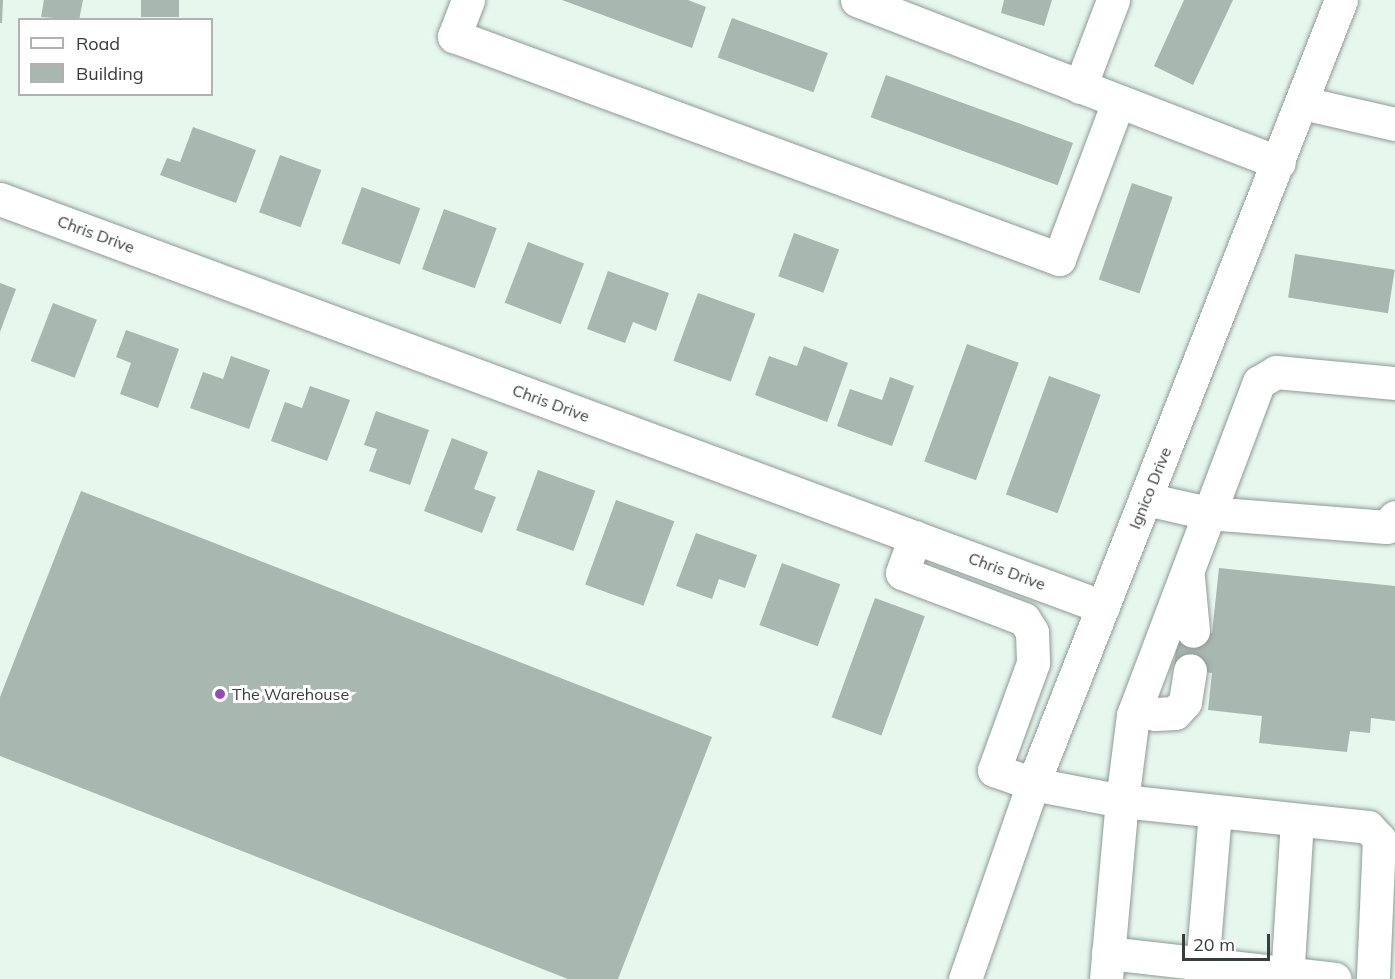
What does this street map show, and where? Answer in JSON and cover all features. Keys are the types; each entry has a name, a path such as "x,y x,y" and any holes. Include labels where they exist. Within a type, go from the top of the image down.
{"street":[{"path":"468,0 454,36 1059,259 1118,102"},
{"path":"857,0 1279,163"},
{"path":"1080,87 1113,0"},
{"name":"Ignico Drive","path":"964,979 1033,784 1303,103 1341,0"},
{"path":"1303,103 1395,124"},
{"name":"Chris Drive","path":"0,199 1103,607"},
{"path":"1335,979 1107,966 1122,801 1135,710 1259,382 1276,372 1395,383"},
{"path":"1146,499 1208,513 1386,527 1395,517"},
{"path":"915,537 902,573 1024,620 1032,632 1035,650 1030,676 994,770 1033,784 1122,801 1215,813 1368,827 1379,840 1373,979"},
{"path":"1187,569 1193,631"},
{"path":"1024,620 1038,583"},
{"path":"1135,710 1155,714 1175,713 1185,702 1190,670"},
{"path":"1030,676 1070,691"},
{"path":"1202,971 1215,813"},
{"path":"1287,977 1297,821"}],"building":[{"path":"0,0 3,0 2,23 0,23"},
{"path":"44,0 83,0 79,18 41,17"},
{"path":"141,0 179,0 179,17 141,17"},
{"path":"562,0 688,0 706,7 692,48"},
{"path":"1004,0 1052,0 1044,26 1001,13"},
{"path":"1184,0 1233,0 1193,85 1154,66"},
{"path":"732,18 828,53 813,92 718,57"},
{"path":"886,75 1073,143 1058,185 871,117"},
{"path":"193,127 256,150 236,203 160,175 167,158 180,162"},
{"path":"280,155 321,170 300,227 259,212"},
{"path":"1132,183 1173,197 1139,293 1099,279"},
{"path":"362,187 420,208 400,265 341,243"},
{"path":"444,209 497,228 475,288 422,269"},
{"path":"794,233 839,249 823,293 778,276"},
{"path":"528,242 584,264 561,324 505,303"},
{"path":"1295,254 1395,270 1388,313 1288,297"},
{"path":"608,271 669,293 656,331 633,322 625,343 587,329"},
{"path":"0,283 16,289 0,332"},
{"path":"698,293 755,314 731,382 673,361"},
{"path":"53,303 97,320 75,378 31,361"},
{"path":"126,330 179,349 158,408 120,394 131,363 116,357"},
{"path":"967,344 1019,363 976,480 924,461"},
{"path":"804,346 848,363 827,422 755,395 769,356 797,366"},
{"path":"231,356 270,370 249,429 190,408 203,372 223,379"},
{"path":"1049,376 1101,395 1058,513 1006,494"},
{"path":"890,377 914,386 892,446 837,426 850,389 882,400"},
{"path":"310,386 350,400 327,461 271,441 285,402 302,408"},
{"path":"376,411 429,430 410,485 369,471 377,449 364,445"},
{"path":"452,438 488,452 474,489 496,497 482,533 424,511"},
{"path":"538,470 595,491 573,551 516,530"},
{"path":"81,491 712,737 618,979 568,979 0,756 0,697"},
{"path":"616,500 674,521 643,606 585,585"},
{"path":"696,533 757,555 745,588 719,579 712,599 676,586"},
{"path":"782,563 840,584 818,646 759,625"},
{"path":"1219,568 1395,586 1395,721 1371,718 1370,733 1350,731 1347,752 1259,743 1262,716 1208,710 1212,673 1174,669 1178,629 1212,633"},
{"path":"875,598 925,616 881,735 832,717"}],"place":[{"name":"The Warehouse","path":"220,694"}]}
